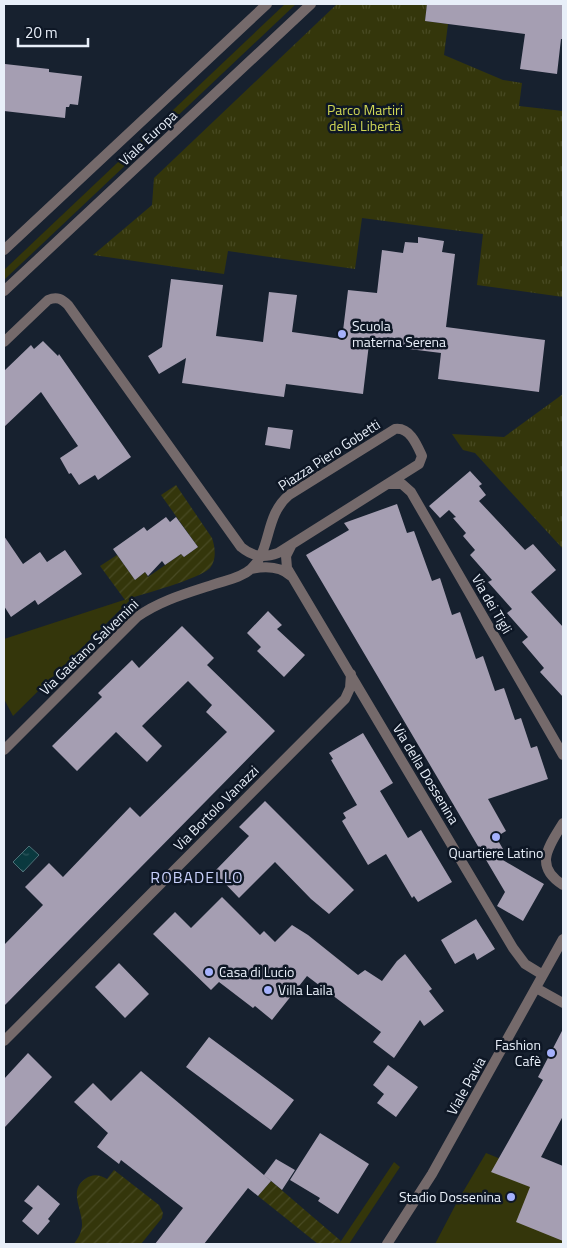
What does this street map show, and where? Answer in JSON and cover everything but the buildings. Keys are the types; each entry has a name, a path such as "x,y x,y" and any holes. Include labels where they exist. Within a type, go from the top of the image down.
{"street":[{"name":"Viale Europa","path":"4,250 267,4"},
{"name":"Viale Europa","path":"4,291 311,4"},
{"path":"4,342 48,300 53,298 63,300 68,305 247,558 245,570 236,578"},
{"name":"Piazza Piero Gobetti","path":"401,429 409,433 422,456 422,461 419,464 292,544 278,553 261,557 272,520 281,502 388,433 401,429"},
{"name":"Via dei Tigli","path":"387,485 402,484 411,492 563,755"},
{"name":"Via della Dossenina","path":"292,544 286,556 286,562 294,579 513,948 525,964 543,975"},
{"path":"240,547 247,552 261,557"},
{"name":"Via Gaetano Salvemini","path":"4,750 137,617 162,602 236,578 251,569 261,557"},
{"path":"251,569 274,568 281,570 294,579"},
{"name":"Via Bortolo Vanazzi","path":"4,1041 345,699 350,688 351,674"},
{"path":"563,823 548,847 545,861 551,874 563,885"},
{"name":"Viale Pavia","path":"387,1244 432,1174 563,939"},
{"path":"536,988 563,1002"}],"green space":[{"path":"285,4 296,4 4,280 4,270"},
{"name":"Parco Martiri della Libertà","path":"337,4 427,4 425,21 448,24 444,55 503,80 522,83 519,106 563,111 563,297 477,285 483,234 362,218 355,269 228,251 224,274 93,255 152,205 154,178"},
{"path":"563,394 563,549 475,453 463,450 452,434 504,437"},
{"path":"176,485 212,538 215,553 214,561 210,568 195,577 125,600 100,566 117,555 135,580 145,572 148,577 181,554 184,557 198,547 161,495"},
{"path":"133,597 13,716 4,699 4,639"},
{"name":"Stadio Dossenina","path":"486,1153 563,1184 563,1244 435,1244"},
{"path":"394,1162 400,1167 349,1244 339,1244"},
{"path":"114,1170 159,1205 163,1213 162,1218 141,1244 74,1244 82,1226 77,1195 80,1184 88,1177 94,1175 107,1179"},
{"path":"271,1181 341,1241 339,1244 318,1244 258,1196"}],"water":[{"path":"29,846 39,855 23,872 13,862"}],"place":[{"name":"Scuola materna Serena","path":"342,334"},
{"name":"Quartiere Latino","path":"496,837"},
{"name":"Casa di Lucio","path":"209,972"},
{"name":"Villa Laila","path":"268,990"},
{"name":"Fashion Cafè","path":"551,1053"},
{"name":"Stadio Dossenina","path":"511,1197"}],"district":[{"name":"ROBADELLO","path":"197,877"}]}
